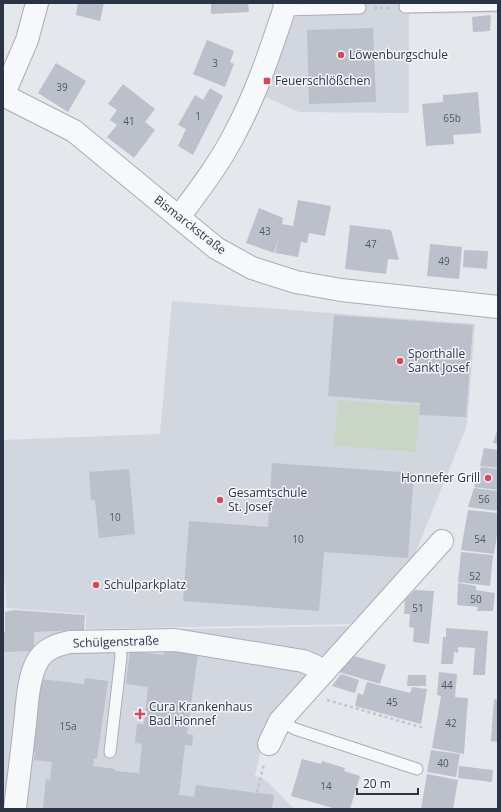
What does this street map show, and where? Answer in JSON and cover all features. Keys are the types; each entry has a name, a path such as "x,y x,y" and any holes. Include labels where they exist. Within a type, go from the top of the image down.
{"street":[{"path":"3,95 27,40 37,3"},
{"path":"179,217 214,170 235,133 260,78 285,7"},
{"name":"Bismarckstraße","path":"3,95 74,131 216,248 252,268 296,282 341,290 498,307"},
{"path":"269,744 280,721 442,541"},
{"name":"Schülgenstraße","path":"15,809 32,675 38,661 47,650 70,642 176,640 304,661 315,666 322,673"}],"lane":[{"path":"405,7 498,6"},
{"path":"285,7 360,8"},
{"path":"110,752 121,657 120,641"},
{"path":"280,721 295,729 417,769"}],"path":[{"path":"360,8 405,7"},
{"path":"305,692 424,728"},
{"path":"257,792 269,744"}],"shaded area":[{"name":"Löwenburgschule","path":"292,3 498,3 498,13 409,14 409,113 299,112 259,94"},
{"name":"Gesamtschule St. Josef","path":"172,301 475,324 467,425 413,559 356,624 86,629 86,614 7,608 3,568 3,440 160,434"},
{"name":"Cura Krankenhaus Bad Honnef","path":"355,626 287,696 265,731 255,776 266,780 294,809 3,809 3,632"}],"green space":[{"path":"338,400 419,406 416,452 334,446"}],"building":[{"path":"78,3 104,3 100,21 76,15"},
{"path":"211,3 248,3 249,12 211,14"},
{"path":"491,15 490,31 473,32 472,17"},
{"path":"373,28 376,102 309,104 307,30"},
{"path":"207,40 234,51 230,62 234,64 225,87 193,74"},
{"path":"56,63 86,81 68,112 38,93"},
{"path":"123,84 155,109 145,122 155,130 134,158 107,137 117,125 110,120 117,110 108,104"},
{"path":"210,88 223,96 193,155 178,146 186,129 178,125 195,95 203,100"},
{"path":"478,92 481,133 453,135 454,144 426,146 422,104 443,102 443,95"},
{"path":"298,200 331,206 325,236 309,233 307,243 301,242 298,257 275,253 279,237 274,253 246,243 259,208 283,218 282,224 293,226"},
{"path":"350,225 391,230 399,260 388,259 386,274 345,269"},
{"path":"430,244 462,247 459,279 427,276"},
{"path":"464,250 488,251 487,269 463,267"},
{"name":"Sporthalle Sankt Josef","path":"334,315 473,325 466,417 419,415 420,403 328,396"},
{"path":"498,428 498,444 493,443"},
{"path":"484,448 498,450 498,468 480,466"},
{"path":"272,463 414,473 408,558 324,552 319,611 183,601 189,521 268,527"},
{"name":"Honnefer Grill","path":"481,467 498,469 498,490 474,487"},
{"path":"129,469 135,534 99,538 95,500 91,500 89,472"},
{"path":"474,488 498,491 498,511 468,507"},
{"path":"468,510 498,513 498,528 494,554 461,550"},
{"path":"461,552 493,555 490,586 458,582"},
{"path":"458,583 476,586 476,590 495,593 493,611 477,611 478,607 457,605"},
{"path":"415,590 434,591 429,644 413,642 414,628 409,627 410,614 404,614 405,600"},
{"path":"14,610 85,615 84,630 34,632 34,651 3,652 5,612"},
{"path":"446,628 488,631 485,675 473,675 475,648 458,647 458,653 454,652 453,664 441,664 443,637 446,637"},
{"path":"165,650 198,654 187,734 193,735 192,746 185,745 179,795 194,797 196,785 274,795 272,809 43,808 46,779 50,780 52,762 34,760 35,752 32,751 40,679 84,684 85,678 108,681 97,759 94,759 93,766 115,769 115,771 139,773 142,744 135,743 137,724 144,724 148,687 126,684 130,651 164,655"},
{"path":"354,656 386,665 380,684 339,672"},
{"path":"439,672 457,674 455,697 468,698 464,754 432,748 441,696 437,695"},
{"path":"341,674 359,680 355,693 332,686"},
{"path":"408,675 426,675 426,686 407,686"},
{"path":"367,682 410,693 412,687 427,689 421,724 355,706 358,693 363,695"},
{"path":"494,699 498,700 498,742 491,741"},
{"path":"431,750 460,754 456,777 427,772"},
{"path":"302,759 321,764 322,761 345,768 344,771 360,776 350,809 336,809 291,796"},
{"path":"459,766 493,770 492,782 458,778"},
{"path":"427,774 458,780 453,809 421,809"}],"place":[{"name":"Löwenburgschule","path":"341,55"},
{"name":"Feuerschlößchen","path":"267,81"},
{"name":"Sporthalle Sankt Josef","path":"400,361"},
{"name":"Honnefer Grill","path":"488,478"},
{"name":"Gesamtschule St. Josef","path":"220,500"},
{"name":"Schulparkplatz","path":"96,585"},
{"name":"Cura Krankenhaus Bad Honnef","path":"140,714"}]}
